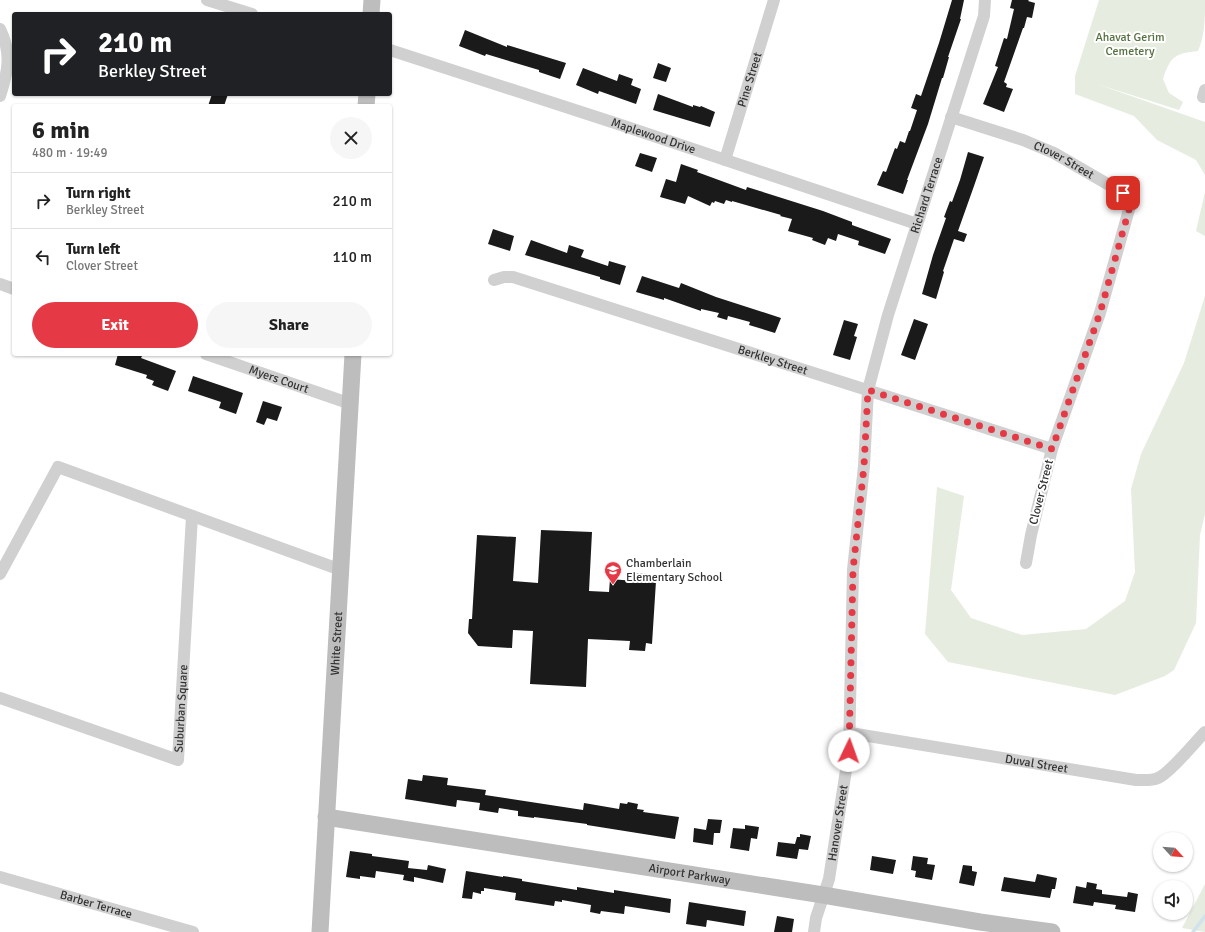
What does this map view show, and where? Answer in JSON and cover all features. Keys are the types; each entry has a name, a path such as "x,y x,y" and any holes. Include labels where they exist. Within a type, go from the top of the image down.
{"main road":[{"path":"371,12 372,0"},
{"name":"White Street","path":"320,932 353,356"},
{"name":"Airport Parkway","path":"326,817 823,895 980,922 1052,932"}],"street":[{"path":"207,0 246,12"},
{"name":"Pine Street","path":"725,160 774,0"},
{"name":"Richard Terrace","path":"868,390 888,315 984,16 985,0"},
{"path":"0,29 7,46 8,56 5,78 0,96"},
{"name":"Maplewood Drive","path":"392,51 917,224"},
{"name":"Clover Street","path":"951,117 1022,140 1054,153 1128,196 1130,200 1130,206 1100,313 1052,449 1031,535 1026,563"},
{"name":"Berkley Street","path":"494,280 504,276 513,277 1052,449"},
{"path":"0,284 12,288"},
{"name":"Myers Court","path":"212,356 351,404"},
{"name":"Hanover Street","path":"814,932 816,918 829,879 849,751 853,570 864,466 868,390"},
{"path":"0,574 58,467 341,570"},
{"name":"Suburban Square","path":"0,698 178,760 192,516"},
{"name":"Duval Street","path":"850,733 1136,780 1150,780 1160,777 1169,770 1205,732"},
{"name":"Barber Terrace","path":"0,877 193,932"}],"green space":[{"name":"Ahavat Gerim Cemetery","path":"1099,0 1205,0 1205,20 1198,51 1184,53 1174,58 1168,66 1163,79 1169,93 1183,102 1179,110 1097,84 1205,122 1205,175 1196,160 1157,140 1134,116 1075,94 1075,76"},
{"path":"1205,192 1205,236 1196,231"},
{"path":"1205,296 1205,514 1200,535 1196,623 1174,670 1165,676 1115,695 948,662 925,634 937,487 964,496 951,590 971,618 1022,635 1086,629 1125,601 1135,572 1131,489 1141,454 1184,363"},
{"path":"1205,884 1205,932 1182,928 1186,920 1193,920 1193,907"}],"building":[{"path":"952,0 964,0 961,19 928,124 903,194 877,185 883,171 886,172 895,148 897,149 900,141 905,143 910,131 917,110 911,108 916,94 921,96"},
{"path":"1012,0 1029,0 1028,1 1035,3 1032,18 1027,17 1004,82 1007,84 1006,87 1013,89 1004,112 983,104 998,67 995,66 1004,38 1007,39 1014,9 1010,8"},
{"path":"465,30 507,47 507,45 566,63 560,79 539,72 539,70 486,54 485,56 459,46"},
{"path":"658,63 671,68 666,82 653,78"},
{"path":"583,68 617,81 619,74 633,79 631,85 641,89 636,104 599,91 598,94 576,85"},
{"path":"658,94 693,107 693,105 701,106 715,112 710,127 653,110"},
{"path":"211,96 227,96 225,104 209,104"},
{"path":"968,152 984,157 958,231 967,234 964,242 954,239 943,271 944,272 936,299 922,294 933,255 946,218 944,217 950,201 952,202"},
{"path":"640,153 657,158 652,172 635,166"},
{"path":"681,164 698,170 697,172 746,190 747,187 823,211 852,222 852,225 891,239 885,254 858,245 859,241 838,234 836,241 828,238 825,245 812,240 813,238 788,231 792,219 780,216 781,215 726,200 724,204 715,201 714,203 712,202 710,206 688,196 685,204 660,197 666,179 676,182"},
{"path":"493,229 514,236 510,251 488,244"},
{"path":"531,240 567,253 569,245 584,250 581,257 608,266 609,261 626,266 620,285 600,279 600,277 525,255"},
{"path":"642,276 679,288 681,283 716,297 781,318 775,333 749,325 750,322 728,316 727,320 717,317 719,313 701,309 701,311 664,298 664,300 636,292"},
{"path":"914,319 928,324 915,360 901,355"},
{"path":"844,320 858,324 854,336 857,337 850,360 833,355"},
{"path":"117,356 142,356 141,358 176,371 168,391 152,385 154,381 146,378 147,375 115,365"},
{"path":"193,376 243,393 236,414 219,408 221,402 188,391"},
{"path":"263,401 282,407 277,421 267,418 264,425 256,422"},
{"name":"Chamberlain Elementary School","path":"541,530 592,532 589,591 609,592 610,579 635,581 635,573 649,574 648,580 656,581 652,644 646,643 645,651 629,650 630,641 588,639 586,687 530,684 533,631 513,630 512,648 478,646 468,633 469,619 472,619 477,535 516,537 513,581 538,583"},
{"path":"423,775 448,778 447,785 486,790 485,795 583,810 584,803 619,809 620,803 627,804 628,802 638,804 637,809 644,810 643,812 679,817 675,839 587,824 518,816 518,811 499,808 498,813 479,810 480,803 457,800 456,807 405,799 408,779 422,781"},
{"path":"708,819 722,820 720,833 714,833 713,845 693,842 694,828 706,830"},
{"path":"745,825 759,827 757,839 751,838 749,851 730,848 733,828 745,829"},
{"path":"800,834 811,836 808,850 799,849 797,859 776,856 778,842 795,844 797,837 800,837"},
{"path":"350,851 372,854 372,856 409,861 408,868 427,870 428,865 446,869 443,883 414,877 414,882 403,880 404,875 376,871 375,878 360,876 360,879 346,877"},
{"path":"872,856 896,860 893,874 870,870"},
{"path":"913,856 928,858 927,864 935,865 932,880 915,877 916,871 911,870"},
{"path":"963,865 972,866 972,871 977,872 974,886 959,883"},
{"path":"466,871 522,879 522,881 577,890 577,887 614,893 614,890 671,899 670,913 625,906 624,914 601,911 600,914 590,912 591,905 562,900 562,902 555,901 554,906 515,900 516,893 484,888 484,891 481,891 481,894 473,892 472,899 462,898"},
{"path":"1037,874 1057,878 1055,889 1052,889 1050,898 1001,891 1004,877 1035,882"},
{"path":"1087,882 1097,884 1096,889 1102,890 1102,894 1127,897 1128,892 1138,894 1135,912 1115,909 1116,905 1094,902 1093,906 1073,903 1076,886 1086,888"},
{"path":"689,902 746,911 744,926 707,920 706,927 686,924"},
{"path":"777,916 794,919 792,932 774,932"}],"waterway":[{"path":"1193,932 1205,916"}],"place":[{"name":"Chamberlain Elementary School","path":"613,585"}],"route":[{"path":"849,751 853,570 864,466 868,390 1052,449 1104,301 1130,206 1128,196 1123,193"}]}
